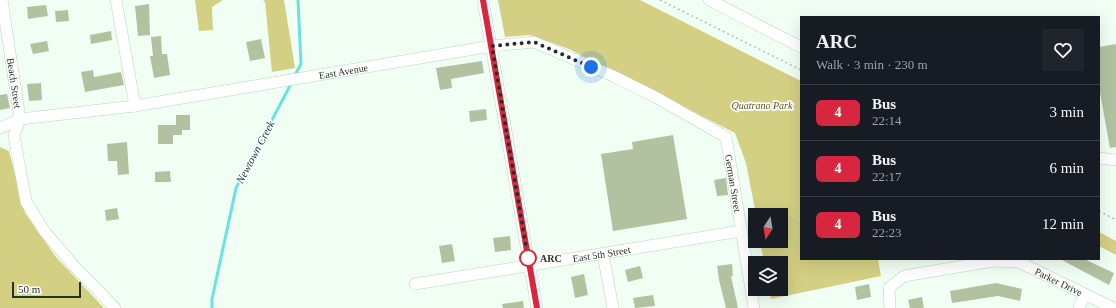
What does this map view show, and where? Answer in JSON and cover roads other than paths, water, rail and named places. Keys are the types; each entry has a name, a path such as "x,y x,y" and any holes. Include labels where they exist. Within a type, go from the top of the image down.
{"street":[{"name":"Beach Street","path":"2,0 20,119"},
{"path":"116,0 135,106"},
{"path":"483,0 537,308"},
{"path":"709,0 800,46"},
{"name":"East Avenue","path":"0,121 135,106 492,46 534,42 613,76 657,98"},
{"name":"German Street","path":"657,98 726,137 754,308"},
{"name":"East Avenue","path":"0,128 20,119"},
{"path":"20,119 14,136 26,202 45,232 75,267 115,308"},
{"path":"1100,158 1116,160"},
{"name":"East 5th Street","path":"415,284 742,230"},
{"path":"603,254 613,308"},
{"name":"Parker Drive","path":"890,308 890,288 904,276 993,261 1019,262 1113,308"},
{"path":"1079,308 1085,294"}],"waterway":[{"name":"Newtown Creek","path":"295,75 301,64 298,0"},
{"name":"Newtown Creek","path":"212,308 212,299 236,188 292,82"}],"place":[{"name":"ARC","path":"528,258"}],"park label":[{"name":"Quatrano Park","path":"762,105"}]}
